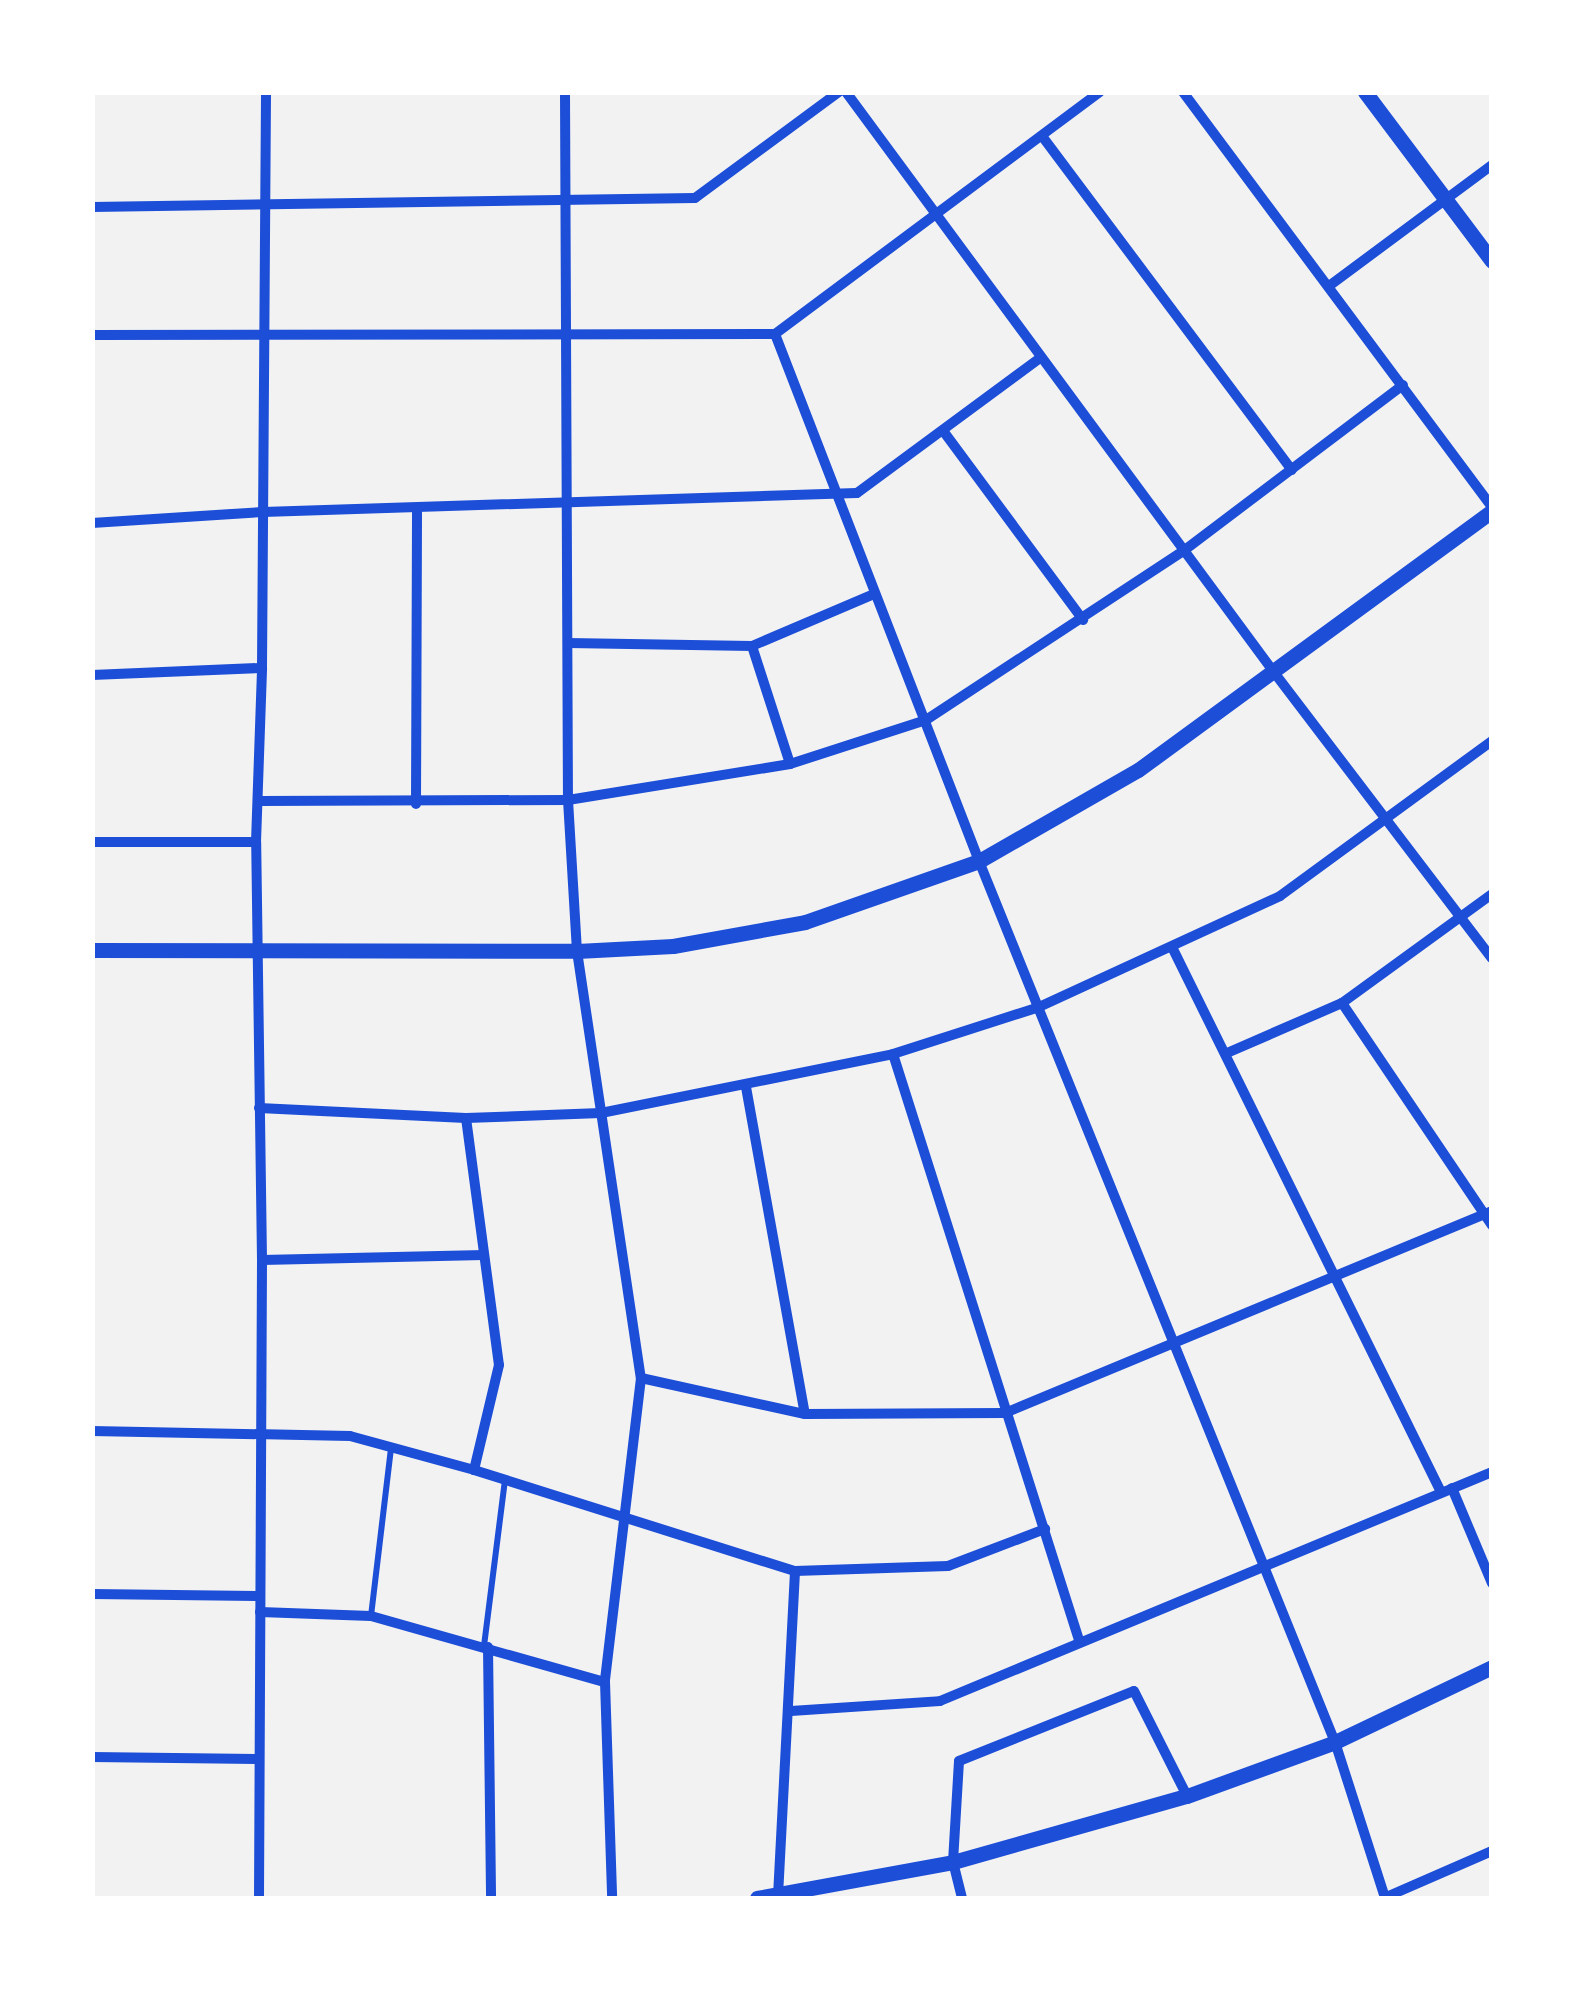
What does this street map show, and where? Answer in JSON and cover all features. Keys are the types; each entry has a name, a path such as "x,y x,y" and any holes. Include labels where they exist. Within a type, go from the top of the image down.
{"street":[{"path":"259,1898 262,1260 256,842 262,668 266,92"},
{"path":"566,92 568,800 577,951 641,1378 605,1682 612,1898"},
{"path":"92,207 695,198 843,92 1492,958"},
{"path":"92,336 568,338 775,334 1100,92"},
{"path":"92,950 577,951 673,946 805,922 979,861 1138,770 1492,509 1184,92"},
{"path":"1366,92 1492,261"},
{"path":"1042,136 1292,470"},
{"path":"1330,286 1492,165"},
{"path":"775,334 979,861 1335,1742 1385,1898 1492,1851"},
{"path":"92,523 263,512 857,493 1040,358"},
{"path":"259,801 416,804 568,800 790,764 926,720 1083,620 1186,548 1403,385"},
{"path":"944,432 1083,620"},
{"path":"416,804 417,509"},
{"path":"568,643 752,646 874,594"},
{"path":"752,646 790,764"},
{"path":"92,675 262,668"},
{"path":"259,1108 466,1118 601,1113 746,1087 893,1054 1039,1008 1280,896 1492,741"},
{"path":"92,842 256,842"},
{"path":"1226,1053 1342,1003 1492,894"},
{"path":"1172,947 1492,1583"},
{"path":"641,1378 805,1414 1005,1413 1335,1275 1489,1217 1342,1003"},
{"path":"893,1054 1079,1640"},
{"path":"746,1087 805,1414"},
{"path":"466,1118 500,1365 474,1470"},
{"path":"262,1260 484,1255"},
{"path":"92,1431 350,1436 474,1470 795,1571 948,1566 1045,1529"},
{"path":"791,1712 940,1701 1079,1640 1265,1568 1492,1472"},
{"path":"778,1896 791,1712 795,1571"},
{"path":"92,1594 260,1596"},
{"path":"260,1612 371,1616 605,1682"},
{"path":"486,1646 491,1898"},
{"path":"758,1898 953,1862 1186,1796 1335,1742 1492,1667"},
{"path":"962,1898 953,1862 959,1761 1134,1691 1186,1796"},
{"path":"92,1758 259,1759"}],"lane":[{"path":"371,1616 391,1447"},
{"path":"486,1646 505,1480"}]}
